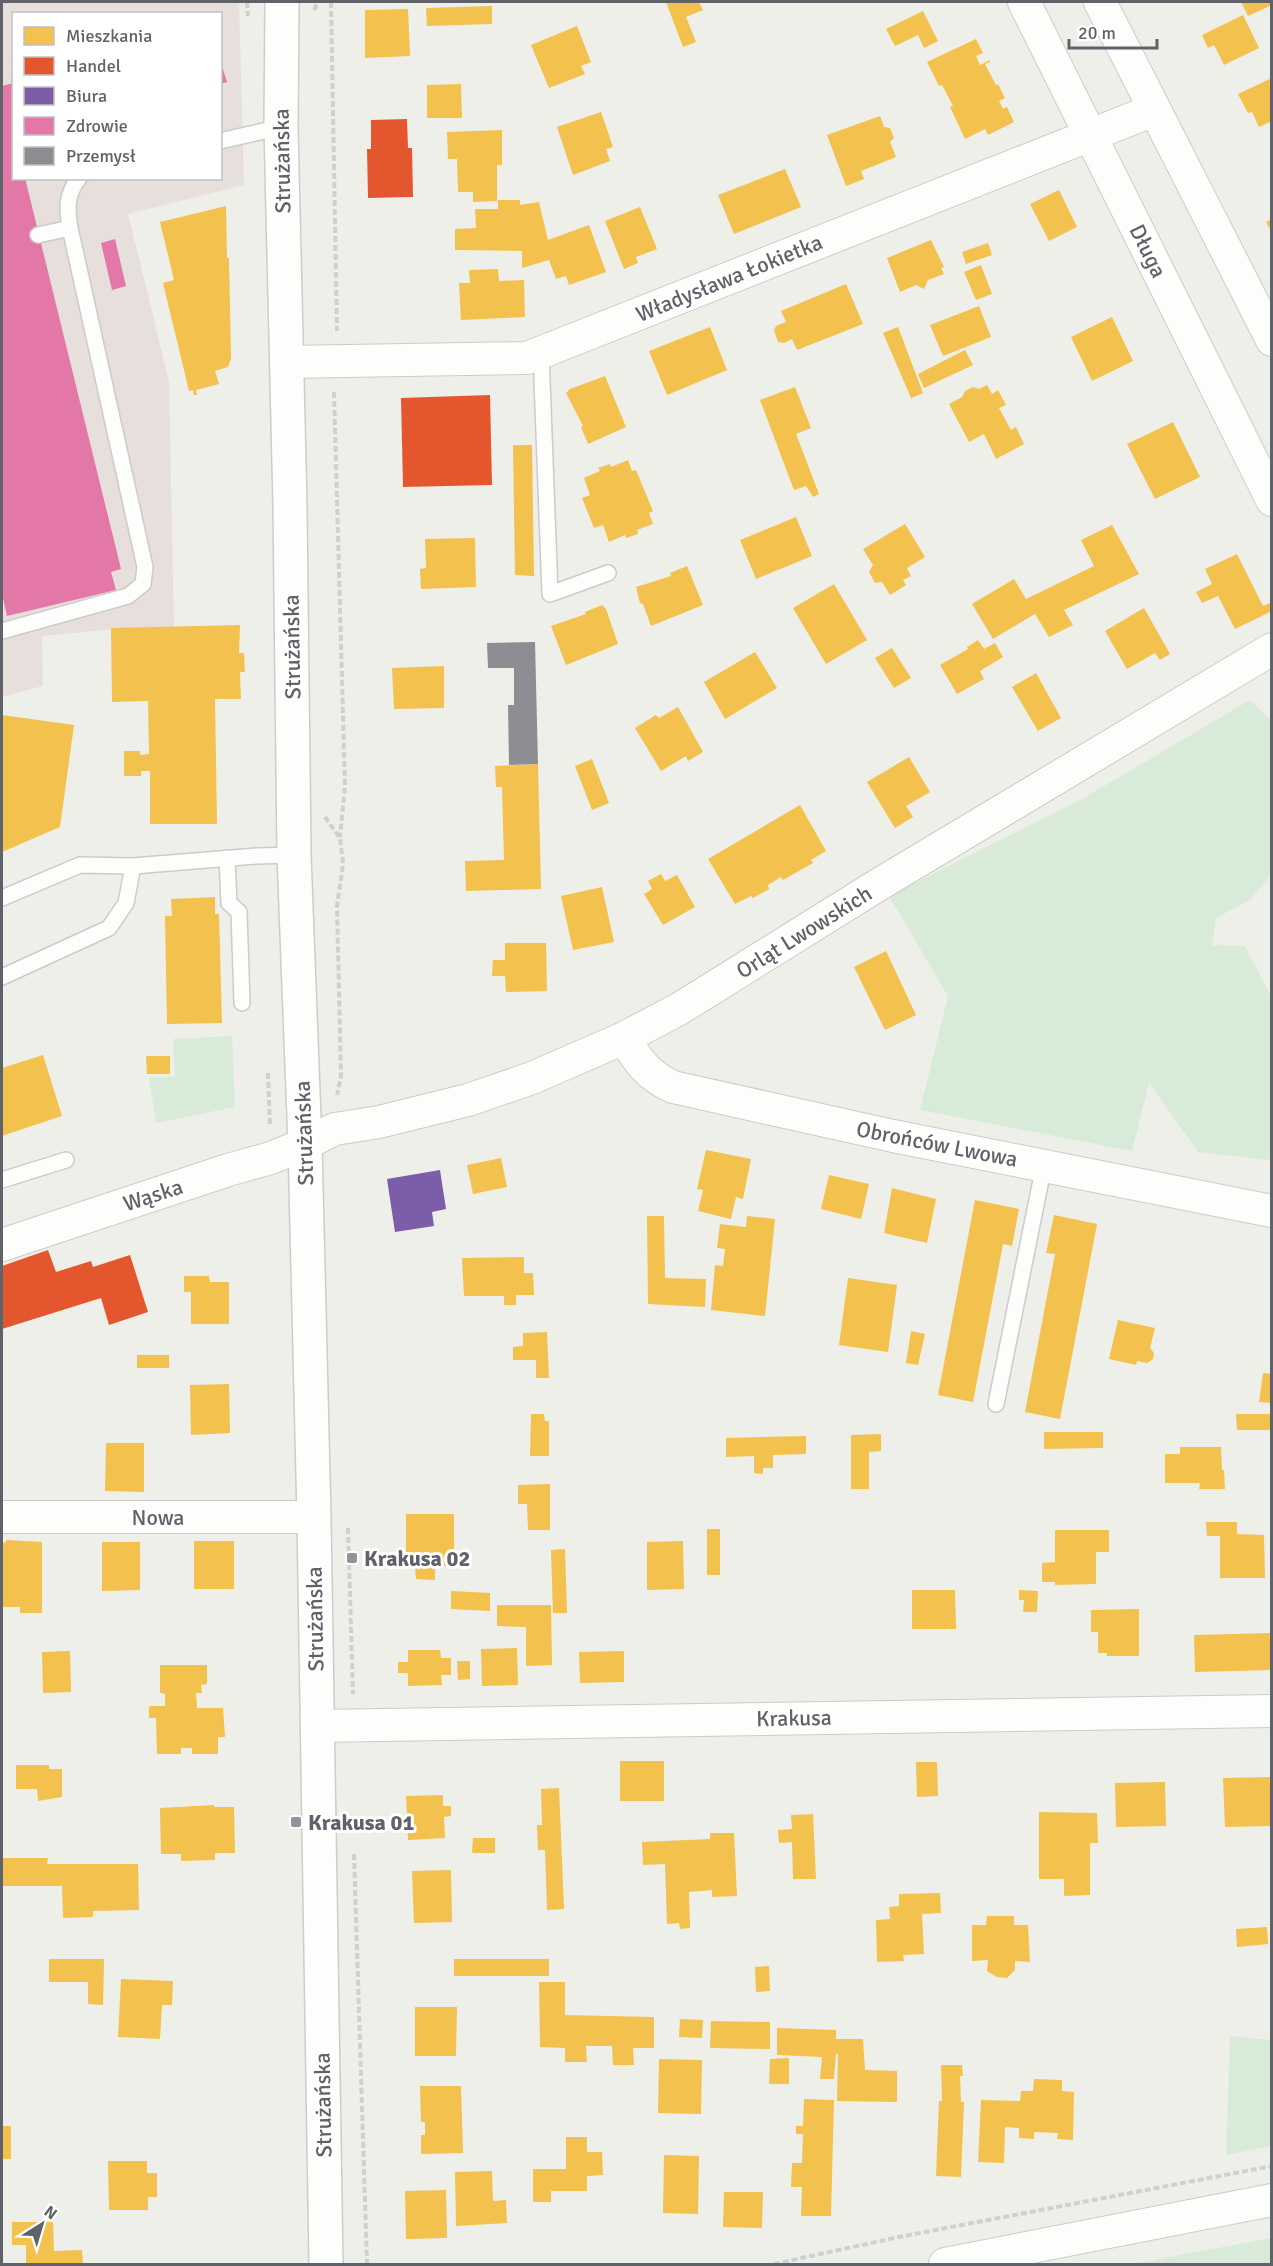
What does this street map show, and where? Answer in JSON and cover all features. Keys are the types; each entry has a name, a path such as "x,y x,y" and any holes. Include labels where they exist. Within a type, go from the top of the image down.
{"main road":[{"name":"Strużańska","path":"282,2 281,127 287,362 294,855 305,1144 314,1517 326,2265"}],"street":[{"name":"Długa","path":"1024,2 1272,500"},
{"path":"1100,2 1272,340"},
{"name":"Władysława Łokietka","path":"287,362 527,358 1154,110"},
{"name":"Orląt Lwowskich","path":"305,1144 335,1129 379,1122 468,1100 532,1078 624,1038 679,1009 878,885 1272,649"},
{"name":"Obrońców Lwowa","path":"624,1038 646,1071 655,1079 673,1087 893,1136 1272,1211"},
{"name":"Wąska","path":"2,1245 228,1170 271,1158 305,1144"},
{"name":"Nowa","path":"2,1517 314,1517"},
{"name":"Krakusa","path":"317,1726 1272,1711"},
{"path":"945,2265 1272,2200"}],"lane":[{"path":"222,141 281,127"},
{"path":"2,631 128,596 143,584 145,567 70,228 67,206 70,194 78,180"},
{"path":"38,235 70,228"},
{"path":"541,353 550,594 608,573"},
{"path":"2,898 80,865 133,866 294,855"},
{"path":"227,858 229,903 239,912 242,1003"},
{"path":"2,977 109,928 126,903 133,866"},
{"path":"2,1180 66,1160"},
{"path":"996,1404 1044,1165"}],"path":[{"path":"331,2 337,362 334,398 345,786 340,838"},
{"path":"774,2265 899,2237 1272,2166"}],"shaded area":[{"path":"2,2 239,2 244,185 128,214 169,381 174,627 116,629 42,636 43,686 2,697"}],"green space":[{"path":"1250,700 1267,717 1271,718 1271,875 1250,900 1216,918 1212,945 1245,946 1271,996 1271,1160 1198,1152 1149,1083 1132,1151 920,1110 948,996 889,896 1082,799"},
{"path":"232,1036 235,1107 156,1123 149,1078 175,1076 173,1039"},
{"path":"1230,2036 1271,2040 1272,2146 1226,2155"},
{"path":"1271,2238 1271,2264 1132,2264"}],"building: Mieszkania":[{"path":"666,2 699,2 703,10 686,17 696,42 683,47"},
{"path":"1241,2 1272,2 1272,5 1248,16"},
{"path":"492,6 492,24 427,26 426,8"},
{"path":"408,9 410,56 365,58 365,10"},
{"path":"923,11 938,41 924,48 918,35 895,46 886,29"},
{"path":"1243,15 1259,48 1224,65 1214,45 1208,48 1202,35"},
{"path":"577,26 591,62 581,66 585,74 549,88 531,45"},
{"path":"976,39 983,53 976,56 980,65 990,60 985,64 1005,98 999,101 1003,109 1007,107 1014,122 988,135 985,129 965,139 950,107 953,106 942,85 939,86 927,62"},
{"path":"1272,78 1272,121 1259,127 1252,112 1248,113 1238,94"},
{"path":"461,84 462,118 427,118 427,85"},
{"path":"601,112 613,147 606,149 610,161 573,175 557,127"},
{"path":"880,116 884,127 890,128 894,138 890,142 896,157 861,171 864,179 846,186 827,135"},
{"path":"502,130 502,165 497,165 497,201 473,202 473,192 458,192 457,159 448,159 447,132"},
{"path":"785,169 801,207 734,234 718,195"},
{"path":"1059,190 1077,227 1049,241 1030,204"},
{"path":"498,200 520,200 520,205 539,202 548,240 589,225 606,272 569,285 566,276 556,279 549,260 522,268 522,251 455,250 455,229 476,228 475,209 498,209"},
{"path":"226,206 231,359 228,367 215,371 219,384 196,390 197,395 194,395 193,390 189,391 163,283 174,280 160,222"},
{"path":"640,207 657,249 636,257 638,263 624,269 605,221"},
{"path":"1272,219 1272,233 1266,222"},
{"path":"931,240 944,267 941,268 944,274 928,280 924,289 916,285 900,292 887,258"},
{"path":"988,243 992,255 966,264 962,252"},
{"path":"981,265 992,294 976,300 964,272"},
{"path":"498,269 499,281 524,280 525,317 461,320 459,283 470,283 469,270"},
{"path":"846,284 863,324 797,350 792,339 784,343 778,342 774,330 776,326 786,322 781,311"},
{"path":"979,306 991,337 943,356 930,325"},
{"path":"1112,317 1133,361 1092,381 1071,337"},
{"path":"710,327 727,370 667,395 649,351"},
{"path":"898,327 923,393 911,398 883,333"},
{"path":"965,350 973,365 924,388 918,374"},
{"path":"605,376 626,427 588,444 581,427 583,426 566,393 570,389"},
{"path":"987,385 992,394 998,390 1006,405 999,408 1011,430 1016,427 1024,444 996,459 984,434 969,442 949,404 962,397 965,391 973,387 979,389"},
{"path":"795,387 811,428 796,434 819,494 813,497 806,486 794,490 760,400"},
{"path":"1173,422 1200,477 1155,499 1127,444"},
{"path":"513,445 532,445 534,576 515,575"},
{"path":"628,460 632,471 636,470 653,511 649,513 653,524 637,530 638,534 626,538 625,535 609,542 603,525 594,528 582,498 590,495 584,478 600,471 598,468 610,464 611,467"},
{"path":"796,517 812,556 756,579 740,540"},
{"path":"905,524 925,557 907,568 911,576 903,580 906,585 890,595 882,582 875,583 869,572 873,565 863,549"},
{"path":"1112,525 1139,574 1064,610 1073,625 1049,637 1035,614 993,639 972,604 1014,579 1026,599 1094,566 1081,540"},
{"path":"475,538 476,587 421,589 420,569 426,568 425,539"},
{"path":"1237,554 1263,606 1270,603 1272,611 1235,629 1218,596 1202,603 1196,592 1212,584 1205,569"},
{"path":"687,566 703,605 651,626 643,604 640,603 636,587 671,576 670,573"},
{"path":"834,584 867,640 826,664 793,608"},
{"path":"602,605 606,609 618,644 566,665 551,626 586,614 585,612"},
{"path":"1144,608 1170,654 1160,660 1155,653 1127,669 1105,631"},
{"path":"240,625 239,653 244,653 245,672 240,672 241,699 215,699 217,824 150,824 150,771 141,771 141,776 124,776 124,751 140,751 140,755 149,754 148,701 112,702 111,628"},
{"path":"978,640 984,649 995,643 1003,657 980,671 984,679 957,694 940,665 968,649 967,647"},
{"path":"892,648 911,678 894,688 875,658"},
{"path":"755,652 777,688 725,719 704,682"},
{"path":"444,666 444,708 394,709 392,668"},
{"path":"1036,673 1061,718 1038,731 1012,687"},
{"path":"678,707 703,752 688,761 686,756 661,771 635,728 656,715 659,718"},
{"path":"2,715 74,725 60,827 2,852"},
{"path":"909,757 930,792 906,806 913,817 895,828 867,782"},
{"path":"592,759 609,803 592,810 575,766"},
{"path":"538,764 541,889 466,891 465,861 504,860 502,787 496,787 495,766"},
{"path":"800,805 826,851 811,860 813,863 783,880 781,877 768,885 769,889 735,904 708,859"},
{"path":"661,874 665,881 677,875 695,907 663,925 644,894 652,889 648,881"},
{"path":"602,887 614,942 573,950 561,896"},
{"path":"215,897 215,914 219,914 222,1023 167,1024 165,916 172,916 171,899"},
{"path":"505,943 546,943 547,991 506,992 505,976 492,976 493,960 505,960"},
{"path":"886,951 916,1015 885,1030 854,967"},
{"path":"43,1055 62,1116 2,1136 2,1068"},
{"path":"146,1056 170,1056 170,1074 147,1074"},
{"path":"706,1150 751,1159 743,1199 736,1197 731,1219 698,1211 703,1190 697,1189"},
{"path":"501,1158 507,1187 473,1194 467,1165"},
{"path":"829,1175 869,1184 861,1219 821,1209"},
{"path":"892,1188 936,1199 927,1243 884,1233"},
{"path":"975,1200 1019,1209 1012,1246 1003,1244 973,1402 938,1395"},
{"path":"1054,1215 1097,1224 1060,1419 1025,1412 1055,1254 1046,1253"},
{"path":"647,1216 664,1216 665,1278 706,1279 705,1307 648,1304"},
{"path":"747,1216 775,1219 765,1316 711,1310 715,1265 723,1266 725,1249 717,1248 720,1224 746,1227"},
{"path":"524,1257 524,1273 533,1273 534,1295 516,1295 516,1305 504,1305 504,1296 464,1296 462,1258"},
{"path":"184,1276 209,1276 210,1282 229,1282 229,1324 191,1324 191,1292 184,1292"},
{"path":"848,1278 897,1285 888,1352 839,1345"},
{"path":"1118,1320 1155,1328 1150,1348 1154,1353 1153,1359 1147,1363 1137,1361 1136,1365 1109,1359"},
{"path":"911,1331 925,1334 918,1365 906,1363"},
{"path":"547,1332 549,1378 536,1378 536,1360 513,1360 513,1347 523,1346 523,1333"},
{"path":"137,1355 169,1355 169,1368 137,1368"},
{"path":"1263,1373 1272,1374 1272,1403 1259,1402"},
{"path":"229,1384 230,1433 191,1435 190,1385"},
{"path":"531,1414 544,1414 545,1421 549,1421 549,1456 530,1456"},
{"path":"1236,1414 1272,1414 1272,1430 1237,1430"},
{"path":"1044,1432 1103,1432 1103,1448 1044,1449"},
{"path":"881,1434 881,1451 869,1452 869,1489 851,1489 851,1435"},
{"path":"806,1436 806,1454 773,1455 773,1468 763,1468 763,1474 754,1473 754,1456 726,1457 726,1438"},
{"path":"106,1443 144,1443 144,1492 105,1491"},
{"path":"1180,1447 1221,1447 1225,1489 1199,1489 1200,1483 1165,1483 1165,1454 1180,1454"},
{"path":"550,1484 550,1530 528,1530 527,1504 518,1504 518,1485"},
{"path":"406,1514 454,1514 454,1566 435,1566 435,1580 416,1579 415,1566 406,1566"},
{"path":"1206,1522 1237,1522 1237,1534 1264,1535 1265,1578 1220,1578 1220,1536 1207,1536"},
{"path":"707,1529 720,1529 720,1575 707,1575"},
{"path":"1055,1530 1109,1530 1109,1552 1096,1552 1096,1584 1055,1585 1055,1582 1042,1582 1042,1563 1055,1562"},
{"path":"6,1540 42,1542 42,1613 20,1613 20,1607 2,1607 2,1543"},
{"path":"194,1541 234,1541 234,1589 194,1589"},
{"path":"683,1541 684,1589 647,1590 647,1542"},
{"path":"102,1542 140,1542 140,1590 102,1591"},
{"path":"565,1549 567,1613 553,1613 551,1550"},
{"path":"912,1590 955,1590 956,1629 912,1629"},
{"path":"1019,1590 1038,1591 1037,1612 1023,1612 1024,1600 1019,1600"},
{"path":"451,1591 490,1593 490,1611 451,1609"},
{"path":"497,1605 551,1605 552,1665 526,1666 526,1627 497,1626"},
{"path":"1139,1609 1139,1656 1107,1656 1107,1653 1098,1653 1098,1632 1091,1632 1091,1610"},
{"path":"1272,1633 1272,1670 1195,1672 1194,1635"},
{"path":"517,1648 518,1685 482,1686 481,1649"},
{"path":"408,1650 440,1650 441,1658 451,1658 451,1675 441,1675 442,1685 408,1686 408,1673 398,1673 398,1662 408,1662"},
{"path":"70,1651 71,1692 43,1693 42,1652"},
{"path":"624,1651 624,1682 580,1683 579,1652"},
{"path":"457,1661 470,1661 470,1679 458,1680"},
{"path":"160,1665 207,1665 207,1684 201,1685 202,1693 196,1693 197,1708 223,1708 225,1737 218,1737 218,1754 192,1754 192,1748 181,1748 181,1754 157,1754 156,1718 149,1718 149,1708 150,1706 165,1706 165,1694 160,1693"},
{"path":"620,1761 664,1761 664,1801 620,1801"},
{"path":"916,1762 937,1762 938,1796 917,1797"},
{"path":"16,1765 49,1765 49,1769 62,1769 62,1797 38,1801 37,1789 16,1789"},
{"path":"1272,1777 1272,1826 1225,1827 1223,1778"},
{"path":"1165,1782 1166,1826 1116,1827 1115,1783"},
{"path":"559,1788 564,1909 547,1910 545,1850 538,1850 537,1825 542,1825 541,1789"},
{"path":"443,1795 443,1806 451,1806 451,1816 444,1817 445,1838 408,1840 406,1796"},
{"path":"214,1805 214,1807 234,1807 235,1853 215,1853 215,1860 181,1861 181,1854 161,1854 160,1808"},
{"path":"1039,1812 1097,1813 1098,1843 1090,1843 1090,1895 1064,1896 1064,1879 1039,1879"},
{"path":"813,1814 816,1879 793,1879 792,1842 779,1843 778,1830 792,1829 791,1815"},
{"path":"710,1833 734,1833 737,1896 712,1897 712,1890 689,1892 690,1928 680,1929 679,1923 667,1924 665,1864 643,1865 642,1842 710,1839"},
{"path":"473,1838 495,1838 495,1853 472,1853"},
{"path":"2,1858 48,1858 47,1864 138,1864 139,1910 93,1911 93,1917 63,1918 62,1886 2,1886"},
{"path":"451,1870 452,1922 414,1923 412,1871"},
{"path":"940,1893 941,1913 922,1914 924,1954 903,1955 904,1961 877,1962 876,1920 890,1919 889,1907 899,1906 899,1894"},
{"path":"987,1916 1014,1916 1014,1925 1028,1925 1030,1962 1015,1961 1015,1970 1007,1978 997,1977 987,1971 988,1960 972,1961 972,1925 986,1925"},
{"path":"1267,1927 1268,1944 1237,1947 1236,1929"},
{"path":"49,1959 104,1959 103,2005 88,2004 88,1982 49,1982"},
{"path":"454,1959 549,1959 549,1976 454,1976"},
{"path":"769,1966 770,1991 756,1992 755,1967"},
{"path":"121,1979 173,1981 172,2005 162,2005 160,2039 118,2037"},
{"path":"539,1982 565,1982 565,2015 654,2017 654,2048 633,2048 634,2065 613,2065 612,2046 586,2046 587,2062 565,2062 565,2048 540,2047"},
{"path":"415,2007 457,2007 456,2056 415,2056"},
{"path":"680,2019 703,2020 702,2038 679,2037"},
{"path":"711,2021 770,2022 770,2049 710,2048"},
{"path":"777,2028 836,2030 836,2039 863,2039 865,2070 897,2071 897,2102 837,2101 838,2054 836,2054 834,2079 820,2079 822,2057 777,2055"},
{"path":"789,2058 789,2084 769,2084 770,2059"},
{"path":"659,2059 702,2060 701,2114 658,2113"},
{"path":"941,2065 962,2065 961,2102 964,2102 961,2177 936,2176 939,2101 942,2101"},
{"path":"1034,2079 1062,2080 1062,2091 1074,2092 1073,2140 1057,2139 1058,2133 1034,2132 1034,2139 1019,2138 1019,2128 1005,2127 1004,2163 978,2162 981,2100 1020,2101 1021,2091 1033,2091"},
{"path":"420,2086 461,2086 463,2153 421,2154 421,2135 425,2135 425,2122 421,2122"},
{"path":"804,2099 834,2100 831,2216 801,2216 802,2187 791,2187 792,2163 802,2163 803,2134 796,2134 796,2126 803,2126"},
{"path":"2,2126 11,2126 11,2159 2,2159"},
{"path":"566,2137 587,2137 587,2152 602,2152 603,2175 587,2176 587,2191 551,2191 551,2202 533,2202 533,2169 566,2169"},
{"path":"664,2155 699,2156 698,2214 663,2213"},
{"path":"108,2161 147,2161 147,2173 157,2173 157,2197 148,2197 148,2210 109,2210"},
{"path":"492,2171 493,2201 506,2200 507,2223 456,2226 455,2172"},
{"path":"446,2190 447,2238 406,2239 405,2191"},
{"path":"724,2192 763,2192 762,2228 723,2227"},
{"path":"12,2222 53,2222 54,2251 82,2250 83,2264 26,2264 26,2245 12,2245"}],"building: Handel":[{"path":"407,119 408,148 412,148 413,197 368,198 367,149 371,149 371,120"},
{"path":"490,395 492,485 403,487 401,398"},
{"path":"48,1250 56,1272 91,1261 93,1267 130,1255 148,1312 109,1325 101,1298 2,1329 2,1266"}],"building: Biura":[{"path":"440,1170 446,1209 432,1212 434,1226 395,1232 387,1179"}],"building: Zdrowie":[{"path":"222,66 227,82 222,83"},
{"path":"12,84 12,180 25,180 121,569 111,572 116,590 7,616 2,599 2,86"},
{"path":"115,239 126,286 112,290 101,243"}],"building: Przemysł":[{"path":"535,642 538,764 509,765 508,705 514,705 514,668 488,668 487,643"}],"place":[{"name":"Krakusa 02","path":"352,1558"},
{"name":"Krakusa 01","path":"296,1822"}]}
